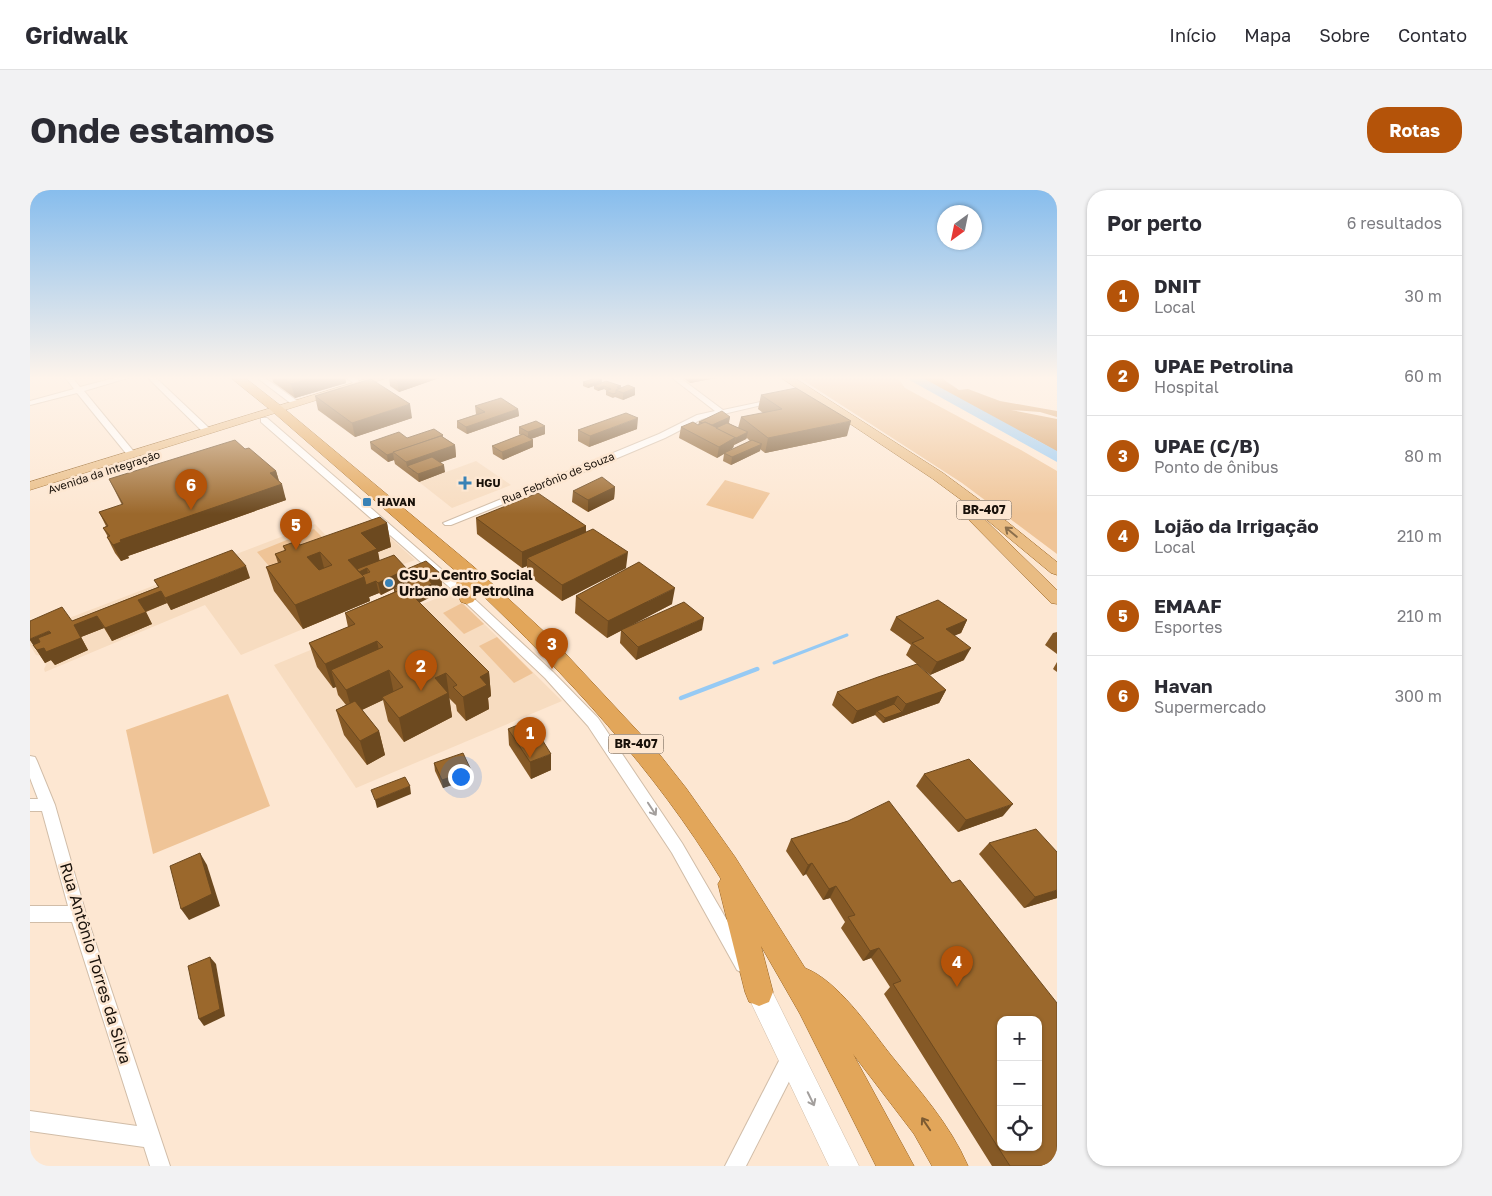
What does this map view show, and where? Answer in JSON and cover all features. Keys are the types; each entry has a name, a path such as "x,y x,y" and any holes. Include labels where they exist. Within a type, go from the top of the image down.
{"highway":[{"name":"BR-407","path":"292,423 468,571 544,643 652,761 726,865 788,965 892,1162"},
{"path":"467,598 464,588 468,571"},
{"path":"726,865 759,992"},
{"name":"BR-407","path":"788,965 840,1014 926,1123 951,1166"}],"main road":[{"name":"Avenida da Integração","path":"30,486 240,423"},
{"name":"Avenida da Integração","path":"30,495 248,423"},
{"name":"BR-407","path":"855,423 938,476 1054,566"},
{"name":"BR-407","path":"915,462 946,489 1033,573 1057,599"},
{"path":"1033,573 1032,570 1035,564 1054,566"},
{"path":"759,992 844,1166"}],"street":[{"path":"106,423 132,455"},
{"path":"199,423 208,431"},
{"path":"290,423 404,541 549,675 593,722 677,848 759,992"},
{"name":"Rua Febrônio de Souza","path":"448,523 622,454 689,423"},
{"name":"Rua Antônio Torres da Silva","path":"30,761 48,804 78,914 160,1166"},
{"path":"30,805 48,804"},
{"path":"30,914 78,914"},
{"path":"735,1166 791,1058"},
{"path":"30,1121 151,1138"}],"shaded area":[{"path":"868,423 970,423 1057,471 1057,554 962,483"},
{"path":"1000,423 1057,423 1057,452 1040,442"},
{"name":"HGU","path":"476,461 511,485 452,508 419,482"},
{"path":"725,480 770,493 753,519 706,505"},
{"path":"315,524 340,550 384,532 415,560 382,572 359,590 370,601 241,655 205,605 45,672 46,665 41,656 36,655 30,645 30,633"},
{"path":"314,529 334,549 274,572 257,552"},
{"path":"452,592 562,701 356,788 274,665"},
{"path":"462,603 484,624 464,634 443,613"},
{"path":"497,637 533,673 514,683 479,646"},
{"path":"228,694 270,806 153,854 126,730"}],"building":[{"path":"459,423 479,423 466,427"},
{"path":"532,423 539,423 545,426 528,432 519,427"},
{"path":"599,423 626,423 590,436 578,430"},
{"path":"692,423 698,425 706,423 736,437 719,447 681,427"},
{"path":"727,423 748,432 736,438 716,428"},
{"path":"748,423 843,423 768,438"},
{"path":"434,429 443,435 387,455 370,442 399,432 407,438"},
{"path":"523,434 533,440 502,452 492,446"},
{"path":"441,436 455,445 406,462 393,452"},
{"path":"235,440 245,449 249,448 276,471 270,473 282,484 120,540 121,542 113,545 107,537 110,536 103,528 108,526 99,512 123,504 109,479"},
{"path":"752,440 762,444 732,457 724,453"},
{"path":"432,457 444,465 418,474 407,466"},
{"path":"602,477 615,487 588,500 573,491"},
{"path":"538,493 586,526 522,552 476,518"},
{"path":"380,517 387,523 361,533 377,549 348,560 364,577 295,605 266,567 281,562 275,554 286,550 283,546 297,541 300,545","holes":["320,552 332,565 319,570 307,557"]},
{"path":"593,529 628,552 562,585 527,558"},
{"path":"232,550 246,566 165,598 161,591 138,600 146,612 105,628 97,616 74,625 81,638 46,652 44,648 37,650 33,645 40,642 38,638 51,633 49,631 30,639 30,621 62,607 72,621 159,587 154,580"},
{"path":"394,555 407,569 426,561 441,574 428,579 432,584 413,592 415,595 413,596 405,588 396,592 394,589 414,580 405,570 378,583 376,581 366,585 362,575 370,572 367,568 359,572 357,569"},
{"path":"639,562 675,588 608,621 576,596"},
{"path":"405,588 489,672 480,677 487,685 463,697 453,687 457,685 446,673 435,678 448,693 399,718 382,697 403,687 389,670 346,690 331,670 383,647 377,641 325,664 309,643 355,624 345,613"},
{"path":"938,600 967,620 946,629 971,648 937,662 912,643 924,638 896,617"},
{"path":"684,602 704,618 638,647 621,630"},
{"path":"917,664 946,690 906,704 898,696 857,711 837,692 878,677"},
{"path":"355,701 379,731 360,741 336,710"},
{"path":"894,704 902,712 885,718 877,711"},
{"path":"530,720 551,754 530,762 508,729"},
{"path":"463,753 471,770 442,780 434,763"},
{"path":"969,759 1013,804 966,820 924,774"},
{"path":"405,777 410,786 375,800 371,790"},
{"path":"889,801 952,883 960,880 1057,1003 1057,1166 1010,1166 1000,1151 1042,1151 1042,1016 997,1016 997,1146 893,984 901,981 879,948 870,951 848,917 855,915 836,886 829,889 812,863 808,865 791,839 848,821"},
{"path":"1036,829 1057,852 1057,890 1035,897 989,843"},
{"path":"200,853 212,894 181,909 170,866"},
{"path":"210,957 220,1009 199,1019 188,966"}],"waterway":[{"path":"994,423 1057,457"},
{"path":"774,663 847,635"},
{"path":"681,698 755,670"}],"place":[{"name":"HGU","path":"465,483"},
{"name":"HAVAN","path":"367,502"},
{"name":"Havan","path":"191,510"},
{"name":"EMAAF","path":"296,550"},
{"name":"CSU - Centro Social Urbano de Petrolina","path":"389,583"},
{"name":"UPAE (C/B)","path":"552,669"},
{"name":"UPAE Petrolina","path":"421,691"},
{"name":"DNIT","path":"530,758"},
{"name":"Lojão da Irrigação","path":"957,987"}]}
